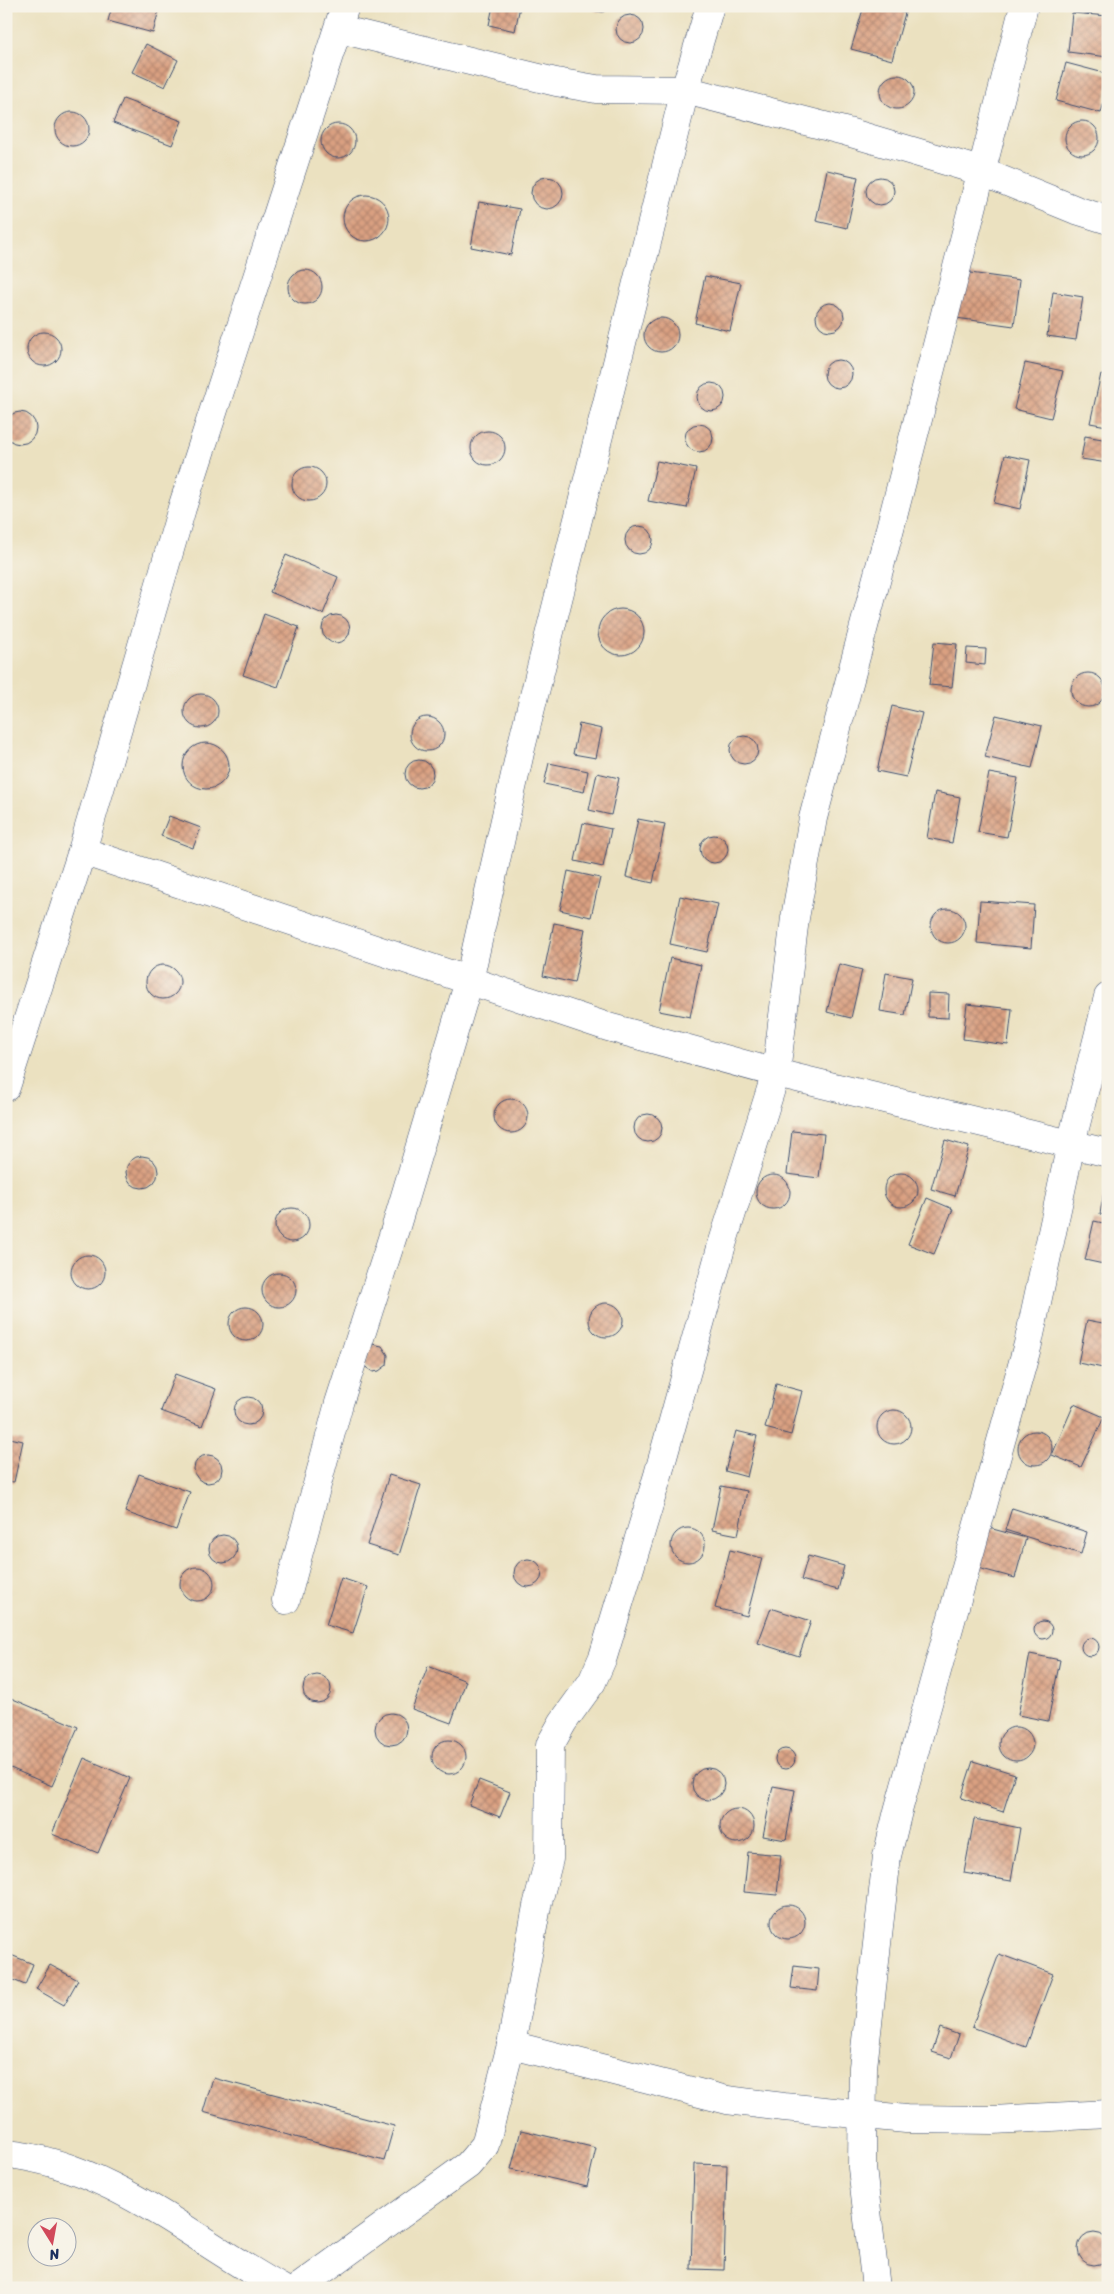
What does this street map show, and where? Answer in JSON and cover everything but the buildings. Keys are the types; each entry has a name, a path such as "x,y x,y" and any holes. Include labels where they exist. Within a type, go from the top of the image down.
{"street":[{"path":"286,1600 338,1403 397,1223 469,981 520,748 686,90 710,6"},
{"path":"298,2288 478,2156 485,2146 511,2045 536,1906 549,1859 550,1745 592,1682 603,1657 658,1475 721,1248 776,1073 795,918 813,818 887,540 980,171 1024,6"},
{"path":"6,1087 82,851 182,508 342,18 556,82 596,89 686,90 848,132 980,171 1076,210 1108,220"},
{"path":"82,851 608,1027 776,1073 1108,1153"},
{"path":"876,2288 862,2168 863,2067 887,1856 1028,1344 1071,1144 1108,997"},
{"path":"511,2045 727,2100 906,2119 993,2120 1108,2114"},
{"path":"6,2154 68,2167 159,2210 281,2288"}]}
